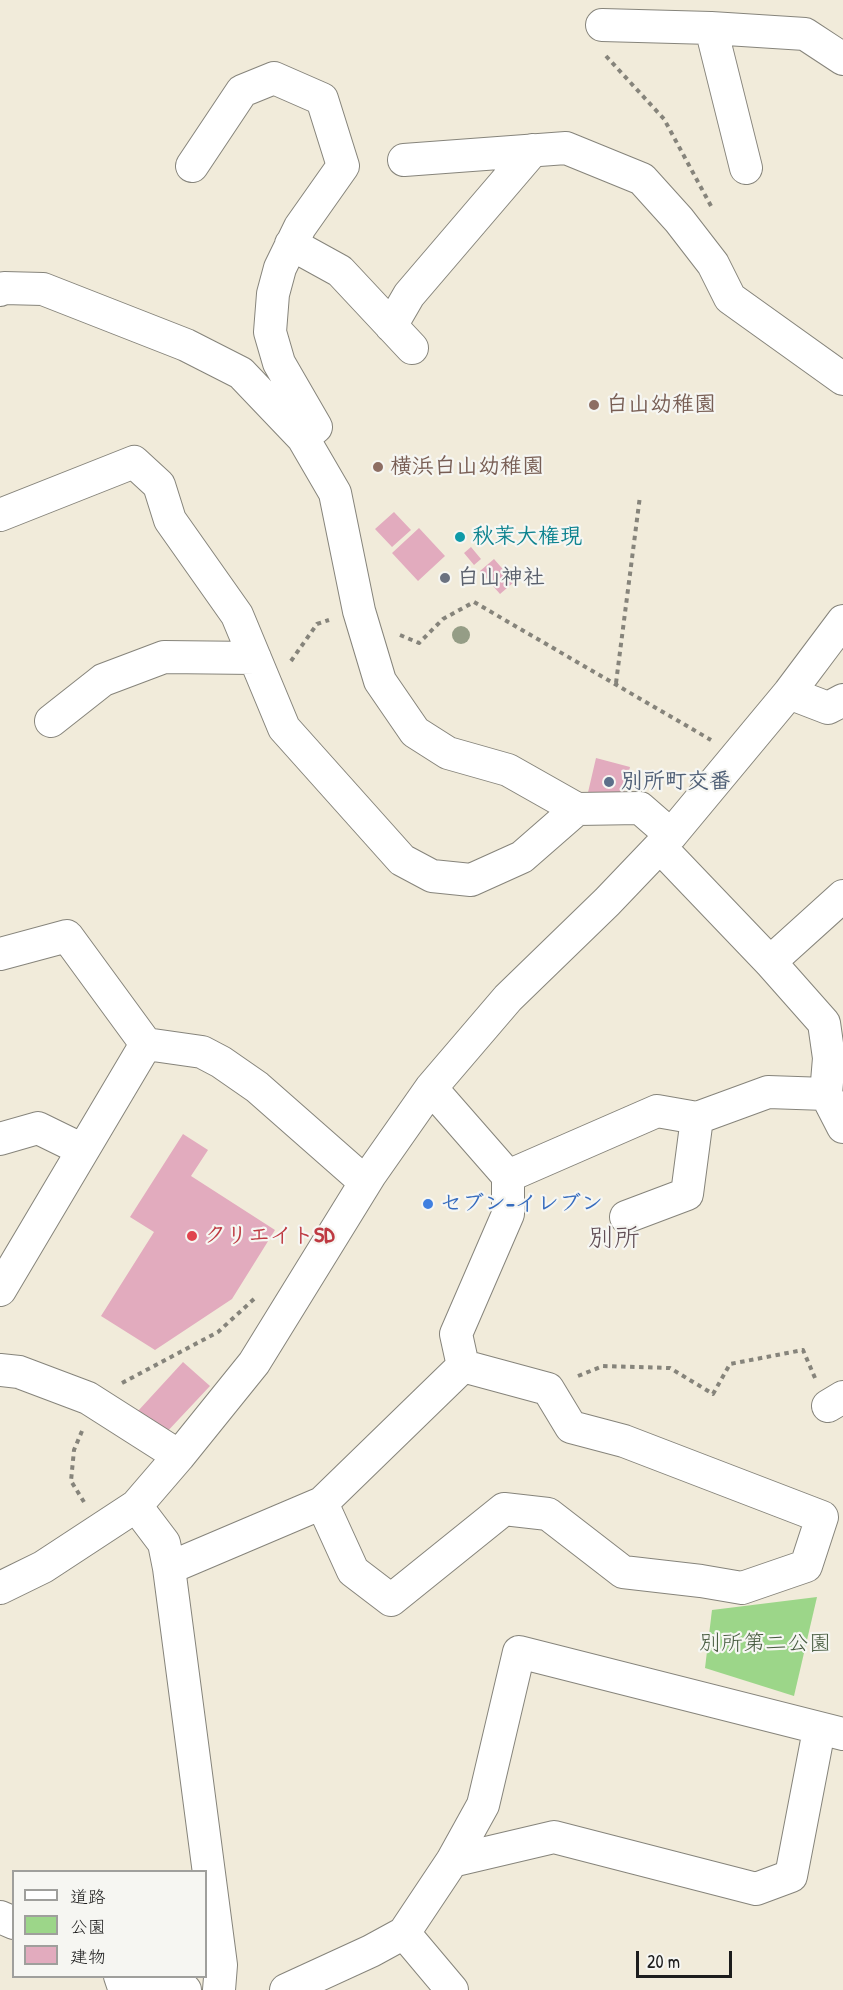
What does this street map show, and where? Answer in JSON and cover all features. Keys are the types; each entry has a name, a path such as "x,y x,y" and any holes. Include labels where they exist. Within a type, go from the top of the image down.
{"street":[{"path":"602,25 711,28 805,34 843,59"},
{"path":"711,28 746,168"},
{"path":"192,166 242,91 274,78 322,99 343,166 300,227 280,268 273,294 270,332 279,363 316,427 303,438"},
{"path":"404,160 566,148 642,179 679,220 713,264 730,298 843,379"},
{"path":"291,244 340,272 402,337 409,295 533,150"},
{"path":"0,290 4,288 43,288 186,345 241,373 303,438 334,493 359,611 380,681 415,732 448,753 508,770 577,809 640,808 665,841 824,1023 829,1058 826,1094 843,1127"},
{"path":"0,515 135,462 159,485 170,520 237,615 285,728 402,860 432,876 471,880 522,857 577,809"},
{"path":"0,1588 43,1567 136,1506 254,1363 366,1182 431,1088 508,998 608,902 665,841 789,693 843,621"},
{"path":"51,721 103,680 164,657 256,661"},
{"path":"789,693 828,708 843,700"},
{"path":"770,962 843,896"},
{"path":"0,954 67,936 146,1044 201,1052 222,1062 256,1087 366,1182"},
{"path":"0,1290 146,1044"},
{"path":"431,1088 508,1176 508,1214 456,1334 463,1366"},
{"path":"508,1176 657,1111 697,1118 768,1092 826,1094"},
{"path":"626,1217 687,1194 697,1118"},
{"path":"0,1139 38,1128 83,1150"},
{"path":"322,1503 353,1571 391,1600 504,1509 548,1514 623,1572 742,1588 806,1566 822,1517 624,1441 571,1427 548,1389 463,1366"},
{"path":"169,1568 322,1503 463,1366"},
{"path":"0,1370 19,1372 88,1398 179,1456"},
{"path":"136,1506 164,1543 169,1568 221,1965 219,1990"},
{"path":"286,1990 371,1951 404,1933 452,1861 483,1805 519,1652 831,1732 791,1876 756,1889 555,1837 452,1861"},
{"path":"404,1933 452,1990"},
{"path":"120,1978 123,1985 185,1990"}],"path":[{"path":"602,25 600,49 664,119 713,209"},
{"path":"616,683 640,496"},
{"path":"256,661 292,661 317,624 359,611 419,643 443,619 474,602 738,756"},
{"path":"548,1389 603,1366 670,1368 713,1394 730,1364 803,1350 836,1401"}],"green space":[{"name":"別所第二公園","path":"817,1597 794,1696 705,1668 712,1610"}],"building":[{"path":"394,512 411,530 392,547 375,529"},
{"path":"419,528 445,556 418,581 392,553"},
{"path":"471,547 481,559 474,565 464,553"},
{"path":"494,559 514,582 500,594 480,571"},
{"name":"別所町交番","path":"596,758 630,767 622,801 586,801"},
{"name":"クリエイトSD","path":"183,1134 208,1150 191,1176 275,1230 232,1299 155,1350 101,1316 154,1232 130,1217"},
{"path":"183,1362 210,1386 164,1435 138,1411"}],"place":[{"name":"白山幼稚園","path":"594,405"},
{"name":"横浜白山幼稚園","path":"378,467"},
{"name":"秋茉大権現","path":"460,537"},
{"name":"白山神社","path":"445,578"},
{"name":"別所町交番","path":"609,782"},
{"name":"セブン-イレブン","path":"428,1204"},
{"name":"クリエイトSD","path":"192,1236"}],"district":[{"name":"別所","path":"614,1239"}]}
